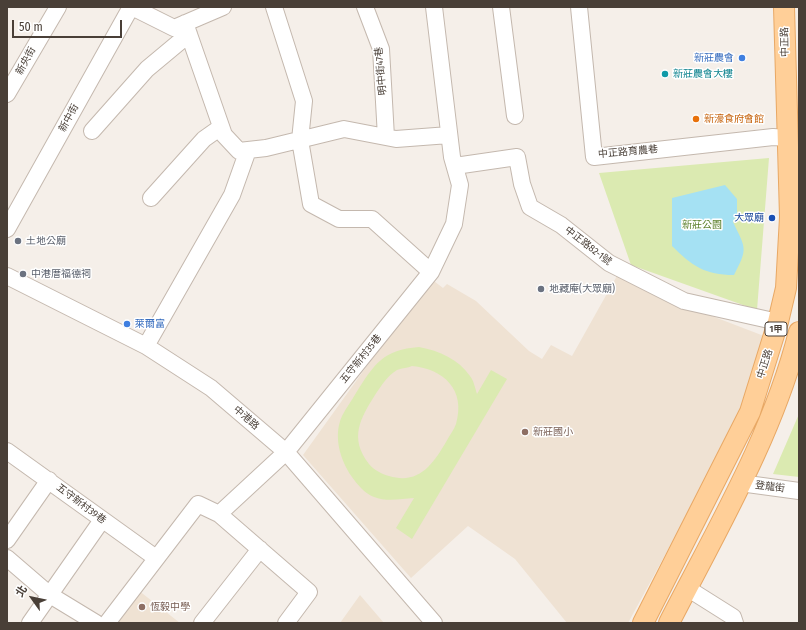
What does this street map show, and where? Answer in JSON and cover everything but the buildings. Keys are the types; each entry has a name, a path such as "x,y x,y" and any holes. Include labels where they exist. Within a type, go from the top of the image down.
{"main road":[{"name":"中正路","path":"643,623 750,412 778,322 786,288 790,217 784,7"},
{"name":"1甲","path":"669,623 768,426 789,372 799,332"}],"street":[{"name":"新央街","path":"7,94 58,7"},
{"path":"132,7 174,28 187,29"},
{"name":"新中街","path":"7,230 132,7"},
{"path":"92,131 147,69 187,29 222,7"},
{"path":"274,7 304,101 300,140 311,204 340,219 372,219 431,272"},
{"name":"明中街47巷","path":"365,7 381,49 386,137"},
{"name":"五守新村35巷","path":"219,514 286,452 431,272 454,224 460,185 450,135 434,7"},
{"path":"501,7 515,116"},
{"name":"中正路育農巷","path":"579,7 594,157 773,137 787,138"},
{"path":"187,29 224,135 239,151 266,148 344,129 396,139 450,135"},
{"path":"150,198 204,139 221,127"},
{"path":"146,346 232,196 248,150"},
{"name":"中正路82-1號","path":"455,166 517,157 522,184 530,207 561,225 609,263 684,300 778,322"},
{"name":"中港路","path":"7,276 146,346 211,388 286,452 434,623"},
{"name":"五守新村39巷","path":"7,451 156,558"},
{"path":"7,540 49,480"},
{"name":"登龍街","path":"740,483 799,490"},
{"path":"107,623 198,504 219,514 309,592 286,623"},
{"path":"30,623 102,520"},
{"path":"202,623 260,549"},
{"path":"7,558 50,595 96,623"},
{"path":"687,588 733,617 735,623"}],"shaded area":[{"name":"新莊國小","path":"618,274 678,303 764,336 744,410 628,623 567,623 515,559 468,526 411,578 303,455 430,278 443,288 447,284 476,301 529,351 542,359 551,345 572,356"},
{"name":"恆毅中學","path":"138,590 180,623 112,623"},
{"path":"360,595 384,623 340,623"}],"green space":[{"name":"新莊公園","path":"769,158 757,310 631,265 599,173"},
{"path":"419,347 441,353 454,360 471,378 477,394 491,370 507,379 412,539 396,528 414,498 394,500 379,499 367,494 352,477 344,463 338,440 339,424 342,416 375,366 388,355","holes":["412,366 423,368 443,377 450,383 455,391 458,401 458,412 453,431 436,458 424,471 417,475 409,478 400,478 378,472 369,464 359,446 358,437 361,421 375,395 390,375 397,370"]},
{"path":"799,414 799,477 773,474"}],"water":[{"path":"725,185 737,199 737,214 733,222 744,248 742,259 734,275 724,275 700,268 686,259 672,246 672,198"}],"place":[{"name":"新莊農會","path":"742,58"},
{"name":"新莊農會大樓","path":"665,74"},
{"name":"新濠食府會館","path":"696,119"},
{"name":"大眾廟","path":"772,218"},
{"name":"土地公廟","path":"18,241"},
{"name":"中港厝福德祠","path":"23,274"},
{"name":"地藏庵(大眾廟)","path":"541,289"},
{"name":"萊爾富","path":"127,324"},
{"name":"新莊國小","path":"525,432"},
{"name":"恆毅中學","path":"142,607"}]}
